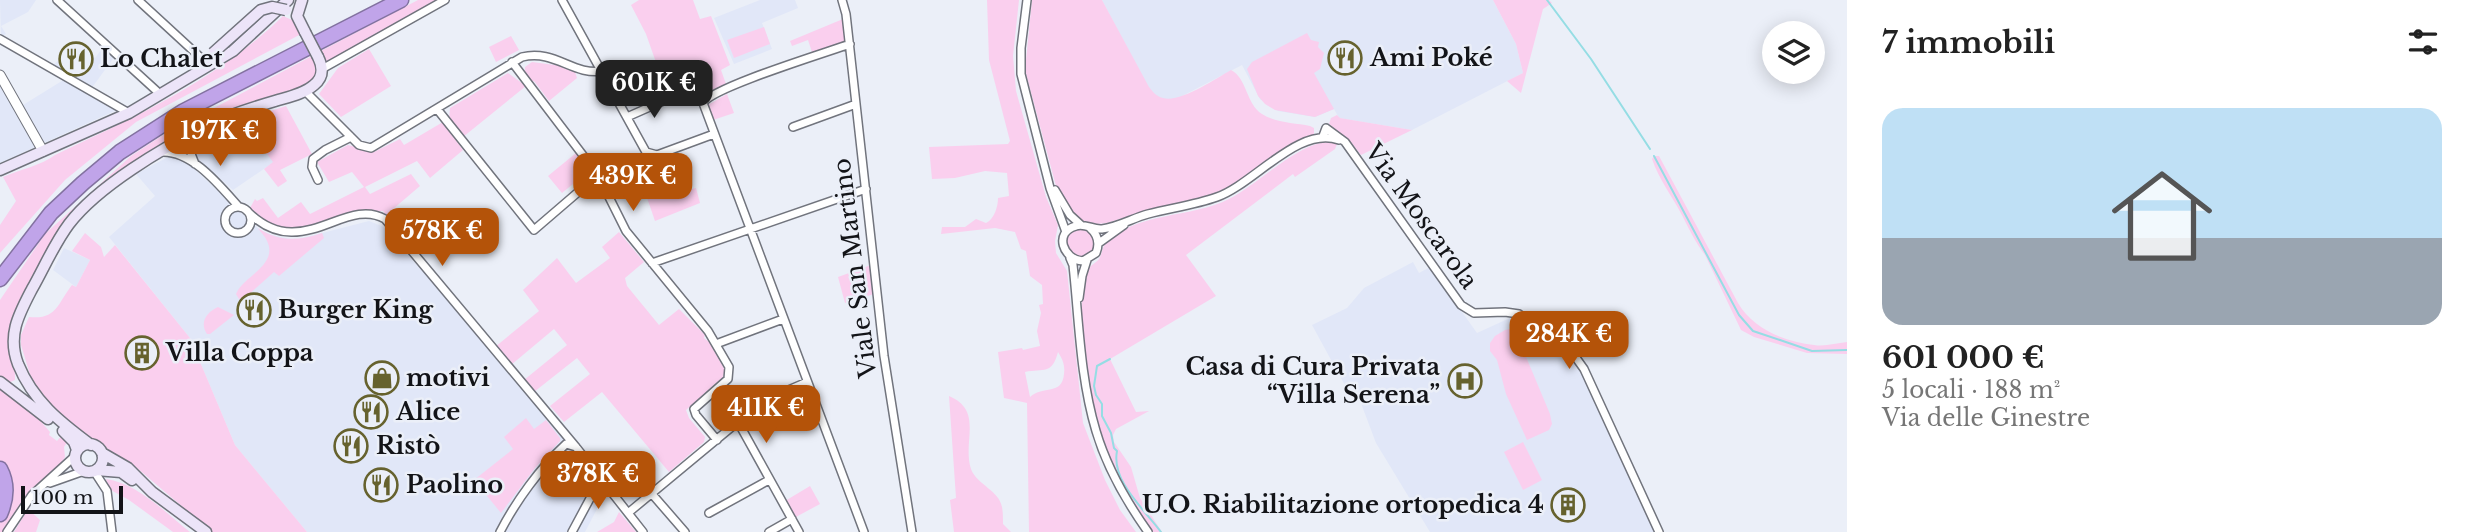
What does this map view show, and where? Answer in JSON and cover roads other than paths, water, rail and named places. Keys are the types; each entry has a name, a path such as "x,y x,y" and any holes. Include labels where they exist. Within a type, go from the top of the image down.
{"highway":[{"path":"0,263 30,223 65,186 148,121 381,0"},
{"path":"0,279 51,213 130,145 184,111 401,0"},
{"path":"0,469 6,488 0,514"}],"main road":[{"path":"297,16 302,0"},
{"path":"179,83 261,10 287,5"},
{"path":"0,381 8,384 16,381 18,362 13,335 15,324 69,224 101,194 157,152 229,115 305,91 320,79 322,69 318,57 297,16 287,5"},
{"path":"0,170 129,113 233,51 287,5"},
{"path":"18,362 39,402 53,416 102,453 128,468 152,492 206,532"},
{"path":"0,381 67,434 76,453 76,464 91,471 116,471 126,475 151,499 197,532"},
{"path":"76,453 83,445 91,445"},
{"path":"91,471 102,463 102,453"}],"street":[{"path":"57,0 160,94"},
{"path":"138,0 201,58"},
{"path":"322,69 445,0"},
{"path":"562,0 644,148 652,155 714,134"},
{"name":"Viale San Martino","path":"842,0 850,44 886,376 912,532"},
{"path":"1027,0 1021,48 1021,74 1052,195 1066,232 1063,246 1073,265 1087,390 1095,430 1112,474 1147,532"},
{"path":"0,39 129,113"},
{"path":"850,44 728,88 703,102 864,532"},
{"path":"305,91 351,137 362,146 371,148 522,57 537,54 588,73 603,71"},
{"path":"512,62 598,175 626,231 708,331 729,367 728,379 694,409 717,440"},
{"path":"0,75 43,151"},
{"path":"627,117 670,98"},
{"path":"793,127 856,104"},
{"path":"437,109 534,230 598,175"},
{"path":"194,132 188,146 196,165"},
{"name":"Via Moscarola","path":"1135,219 1218,197 1239,186 1293,148 1325,132 1345,142 1461,305 1474,313 1519,314 1574,355 1584,369 1659,532"},
{"path":"318,180 312,167 313,159 351,137"},
{"path":"157,152 173,152 196,165 265,226 289,233 368,214 385,219 576,447 643,532"},
{"path":"1049,180 1070,215 1082,225 1104,229 1135,219"},
{"path":"652,263 866,189"},
{"path":"225,192 225,221 228,228 240,233 247,229 250,223 243,209"},
{"path":"227,213 232,208 243,209"},
{"path":"1070,258 1087,260 1096,253 1105,236 1135,219"},
{"path":"1066,232 1082,225"},
{"path":"1090,228 1098,237 1099,243"},
{"path":"1077,313 1087,260"},
{"path":"716,344 783,319"},
{"path":"628,513 766,398 807,382"},
{"path":"738,422 799,532"},
{"path":"500,532 528,487 563,443 561,430"},
{"path":"558,451 566,444 576,447"},
{"path":"7,532 26,503 76,453"},
{"path":"40,488 64,477 91,471 107,491 112,532"},
{"path":"572,532 601,478"},
{"path":"709,513 769,480"},
{"path":"652,494 685,532"},
{"path":"769,532 792,519"}],"waterway":[{"path":"1547,0 1591,59 1650,149"},
{"path":"1654,156 1739,315 1753,331 1812,351 1847,350"},
{"path":"1110,359 1097,366 1094,386 1102,404 1102,416 1117,451 1116,462 1124,484 1161,532"}],"place":[{"name":"Ami Poké","path":"1345,58"},
{"name":"Lo Chalet","path":"76,59"},
{"name":"Burger King","path":"254,310"},
{"name":"Villa Coppa","path":"142,353"},
{"name":"motivi","path":"382,378"},
{"name":"Casa di Cura Privata “Villa Serena”","path":"1465,381"},
{"name":"Alice","path":"371,412"},
{"name":"Ristò","path":"351,446"},
{"name":"Paolino","path":"381,485"},
{"name":"U.O. Riabilitazione ortopedica 4","path":"1568,505"}]}
